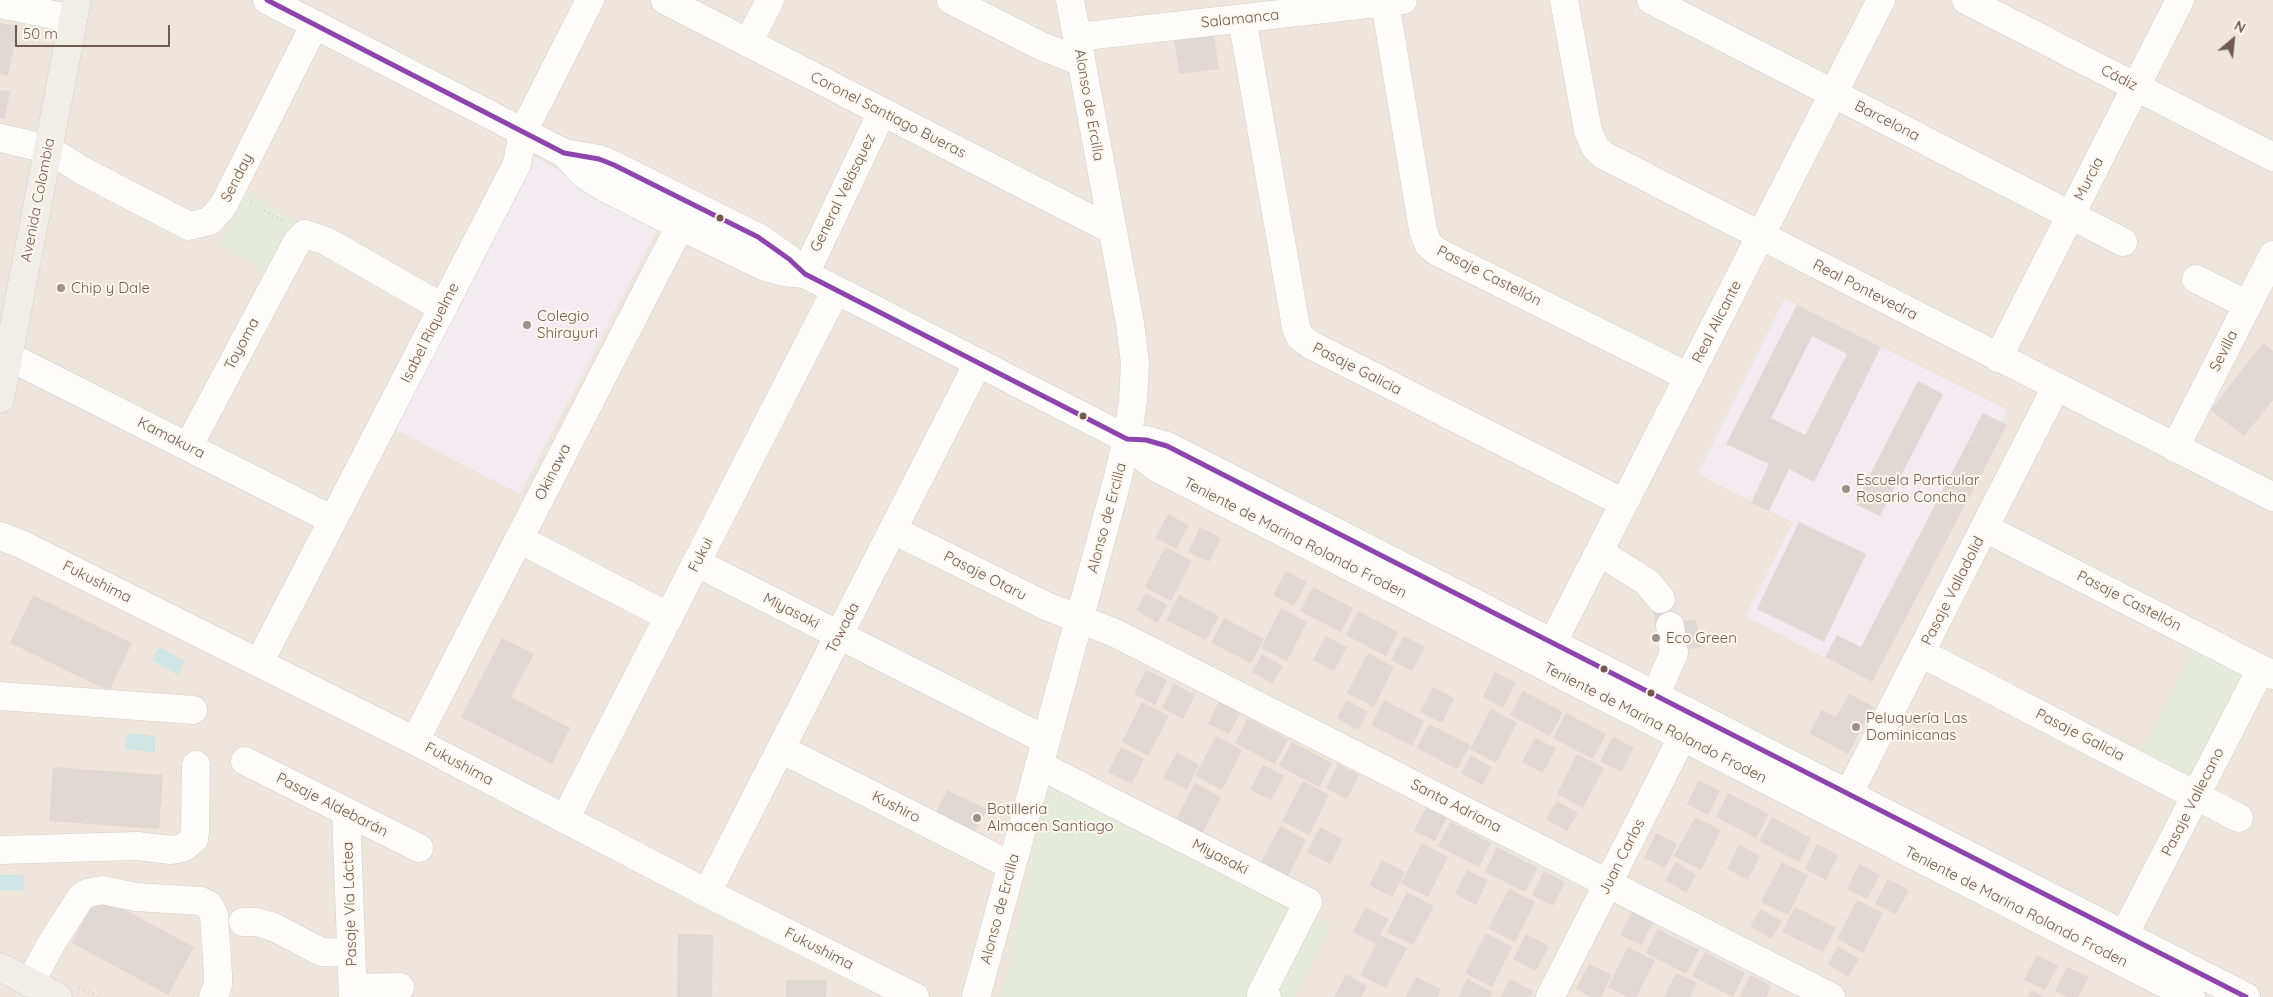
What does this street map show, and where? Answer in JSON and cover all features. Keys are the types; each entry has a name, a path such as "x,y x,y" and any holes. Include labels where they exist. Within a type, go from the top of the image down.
{"main road":[{"name":"Avenida Colombia","path":"0,399 75,10"},
{"path":"0,967 58,997"}],"street":[{"name":"Teniente de Marina Rolando Froden","path":"267,0 564,153 586,176 602,186 684,215 765,267 784,272 805,274 1127,439 1146,440 1166,446 1655,696 1688,726 1848,795 2246,997"},
{"name":"Isabel Riquelme","path":"259,663 517,164 523,132 590,0"},
{"name":"Coronel Santiago Bueras","path":"665,0 1112,230"},
{"path":"748,43 770,0"},
{"path":"951,0 1039,45 1079,50"},
{"name":"Alonso de Ercilla","path":"976,997 1127,439 1133,401 1134,363 1130,323 1070,0"},
{"name":"Real Pontevedra","path":"1564,0 1588,131 1595,147 1612,161 2273,497"},
{"name":"Barcelona","path":"1651,0 2122,242"},
{"name":"Real Alicante","path":"1552,644 1882,0"},
{"name":"Cádiz","path":"1966,0 2273,157"},
{"name":"Murcia","path":"1998,358 2180,0"},
{"name":"Salamanca","path":"1079,50 1242,18 1394,1"},
{"name":"Pasaje Castellón","path":"1394,1 1423,230 1428,244 1436,251 1689,377"},
{"path":"0,4 75,10"},
{"name":"Pasaje Galicia","path":"1242,18 1296,327 1300,337 1310,345 1624,503"},
{"name":"Senday","path":"0,138 48,149 83,171 190,226 210,221 223,206 231,191 315,24"},
{"name":"General Velásquez","path":"805,274 882,112"},
{"name":"Okinawa","path":"415,741 684,215"},
{"path":"301,238 326,241 443,308"},
{"name":"Toyoma","path":"188,447 301,238"},
{"name":"Sevilla","path":"2175,448 2273,255"},
{"path":"2196,279 2248,305"},
{"name":"Fukui","path":"565,819 836,290"},
{"name":"Kamakura","path":"8,356 333,520"},
{"name":"Towada","path":"707,893 978,363"},
{"name":"Pasaje Valladolid","path":"1848,795 2056,387"},
{"name":"Teniente de Marina Rolando Froden","path":"1127,439 1140,456 1157,468 1688,726 2192,997"},
{"name":"Pasaje Castellón","path":"1985,528 2267,672"},
{"name":"Pasaje Otaru","path":"893,530 1046,606 1079,619"},
{"name":"Fukushima","path":"0,536 21,544 415,741 707,893 915,997"},
{"path":"519,540 669,617"},
{"path":"1599,552 1647,582 1661,599"},
{"name":"Miyasaki","path":"696,563 839,636 1308,902 1264,996"},
{"name":"Santa Adriana","path":"1079,619 1123,637 1608,884 1818,994"},
{"path":"1655,696 1674,653 1670,626"},
{"name":"Pasaje Galicia","path":"1921,653 2239,818"},
{"name":"Pasaje Vallecano","path":"2124,935 2196,796 2267,672"},
{"path":"0,696 192,710"},
{"name":"Juan Carlos","path":"1550,997 1688,726"},
{"name":"Kushiro","path":"781,749 1012,866"},
{"name":"Pasaje Aldebarán","path":"245,761 419,848"},
{"path":"0,850 137,846 171,850 184,848 194,839 196,765"},
{"name":"Pasaje Vía Láctea","path":"346,812 353,992"},
{"path":"30,983 51,944 81,897 88,893 102,890 136,897 201,901 209,905 214,915 218,974 218,985 213,997"},
{"path":"243,922 256,922 274,927 321,952 351,952"},
{"path":"353,992 400,987"}],"path":[{"path":"231,191 301,238"}],"shaded area":[{"path":"0,0 2273,0 2273,997 0,997"},
{"name":"Colegio Shirayuri","path":"534,157 661,223 520,494 393,428"},
{"name":"Escuela Particular Rosario Concha","path":"1785,299 2007,410 1872,682 1745,616 1793,522 1698,474"},
{"path":"159,647 185,661 178,675 152,660"},
{"path":"127,733 156,736 155,752 125,749"},
{"path":"0,875 23,875 24,890 0,890"}],"green space":[{"path":"245,192 306,226 278,277 219,244"},
{"path":"2195,647 2244,671 2191,777 2142,753"},
{"path":"1049,782 1331,925 1295,997 1002,997"}],"building":[{"path":"0,23 18,27 8,76 0,74"},
{"path":"1214,35 1219,69 1179,74 1174,40"},
{"path":"0,90 10,92 5,119 0,118"},
{"path":"1797,305 1881,347 1814,482 1789,469 1769,511 1751,503 1769,464 1726,444","holes":["1812,336 1847,354 1805,435 1771,418"]},
{"path":"2263,343 2273,351 2273,400 2244,436 2211,410"},
{"path":"1918,381 1943,394 1880,516 1855,504"},
{"path":"1983,413 2007,425 1872,682 1825,657 1837,635 1861,647"},
{"path":"1168,514 1189,525 1176,549 1155,538"},
{"path":"1799,522 1866,554 1824,642 1757,609"},
{"path":"1200,527 1221,538 1209,562 1188,552"},
{"path":"1165,547 1192,561 1171,601 1145,587"},
{"path":"1286,571 1307,582 1294,606 1273,595"},
{"path":"1313,587 1353,608 1341,632 1300,611"},
{"path":"1146,593 1167,605 1157,623 1136,610"},
{"path":"33,595 132,643 109,691 10,643"},
{"path":"1179,595 1219,616 1206,640 1166,620"},
{"path":"1668,597 1673,625 1656,628 1651,600"},
{"path":"1281,608 1307,622 1287,661 1261,648"},
{"path":"1358,611 1398,632 1386,656 1346,635"},
{"path":"1224,618 1264,639 1251,663 1211,643"},
{"path":"1696,619 1701,647 1684,650 1679,622"},
{"path":"1326,636 1347,647 1334,671 1313,660"},
{"path":"1404,636 1425,647 1412,671 1391,660"},
{"path":"502,638 534,654 511,697 570,728 552,764 461,717"},
{"path":"1368,653 1394,667 1374,707 1347,693"},
{"path":"1262,654 1283,666 1272,684 1252,672"},
{"path":"1146,670 1167,680 1155,705 1134,694"},
{"path":"1495,672 1516,683 1503,708 1483,697"},
{"path":"1174,684 1195,695 1183,719 1162,708"},
{"path":"1433,687 1454,698 1442,723 1420,712"},
{"path":"1523,691 1563,712 1550,736 1510,715"},
{"path":"1849,694 1874,707 1848,754 1809,733 1822,710 1836,717"},
{"path":"1220,699 1242,710 1229,734 1208,724"},
{"path":"1347,700 1368,712 1358,730 1337,718"},
{"path":"1384,700 1424,721 1412,746 1371,725"},
{"path":"1142,702 1169,716 1148,756 1122,742"},
{"path":"1491,709 1517,723 1496,763 1470,749"},
{"path":"1566,713 1606,734 1593,759 1553,738"},
{"path":"1248,718 1288,739 1275,764 1235,743"},
{"path":"1429,724 1470,745 1457,769 1417,748"},
{"path":"1216,736 1242,750 1222,790 1195,776"},
{"path":"1613,737 1634,748 1621,772 1600,761"},
{"path":"1535,738 1556,748 1543,773 1522,762"},
{"path":"1292,742 1332,763 1319,787 1279,766"},
{"path":"1121,747 1144,759 1132,784 1108,772"},
{"path":"1177,752 1199,765 1187,789 1163,778"},
{"path":"1577,754 1604,768 1583,808 1557,794"},
{"path":"1471,755 1492,768 1482,785 1461,773"},
{"path":"1338,764 1359,775 1347,799 1326,788"},
{"path":"1263,765 1284,776 1271,800 1250,790"},
{"path":"53,767 163,775 159,829 49,821"},
{"path":"1699,780 1720,791 1708,815 1687,804"},
{"path":"1303,781 1329,795 1309,835 1282,821"},
{"path":"1195,783 1221,797 1201,836 1174,823"},
{"path":"947,790 987,809 975,832 936,813"},
{"path":"1728,793 1769,814 1756,838 1716,817"},
{"path":"1557,801 1578,813 1567,831 1546,819"},
{"path":"1426,807 1447,817 1435,841 1414,831"},
{"path":"1695,817 1721,830 1701,870 1674,856"},
{"path":"1772,817 1811,838 1799,862 1759,841"},
{"path":"1451,822 1491,843 1479,867 1438,846"},
{"path":"1280,826 1306,840 1286,880 1259,866"},
{"path":"1320,827 1343,839 1330,864 1307,852"},
{"path":"1656,833 1677,844 1665,868 1644,858"},
{"path":"1422,843 1448,857 1428,897 1401,883"},
{"path":"1817,844 1838,855 1826,880 1805,869"},
{"path":"1739,845 1760,856 1748,880 1727,869"},
{"path":"1497,847 1538,868 1525,892 1485,872"},
{"path":"1382,860 1405,872 1392,897 1369,885"},
{"path":"1676,862 1696,875 1686,893 1665,880"},
{"path":"1782,862 1808,875 1788,915 1761,902"},
{"path":"1859,864 1880,875 1867,899 1847,889"},
{"path":"1467,870 1488,880 1476,905 1455,894"},
{"path":"1544,871 1565,882 1553,906 1532,895"},
{"path":"1888,879 1909,890 1896,914 1875,904"},
{"path":"1509,889 1535,902 1515,942 1488,928"},
{"path":"1407,892 1434,906 1413,945 1387,932"},
{"path":"97,895 194,947 168,995 72,943"},
{"path":"1857,900 1883,913 1863,953 1837,939"},
{"path":"1365,907 1389,919 1380,935 1407,948 1386,988 1360,975 1376,944 1353,932"},
{"path":"1795,907 1836,928 1823,952 1782,932"},
{"path":"1761,909 1782,921 1771,939 1750,926"},
{"path":"1633,910 1654,921 1641,945 1620,935"},
{"path":"1658,929 1699,950 1686,974 1646,953"},
{"path":"1486,933 1512,947 1492,987 1465,973"},
{"path":"678,934 713,935 712,997 677,997"},
{"path":"1526,934 1549,946 1536,971 1513,959"},
{"path":"1838,946 1859,959 1848,977 1828,964"},
{"path":"1628,947 1655,961 1636,997 1627,997 1608,987"},
{"path":"1705,952 1745,973 1733,997 1692,976"},
{"path":"2037,955 2058,966 2045,990 2024,980"},
{"path":"1589,964 1612,975 1601,997 1592,997 1576,989"},
{"path":"2067,967 2089,977 2078,997 2067,997 2055,991"},
{"path":"1676,973 1697,983 1690,997 1664,997"},
{"path":"1346,974 1367,986 1361,997 1334,997"},
{"path":"1751,975 1771,986 1766,997 1739,997"},
{"path":"1416,977 1441,989 1437,997 1405,997"},
{"path":"1467,979 1492,992 1490,997 1458,997"},
{"path":"1510,979 1533,991 1529,997 1500,997"},
{"path":"786,980 827,980 826,997 786,997"},
{"path":"2031,990 2045,997 2027,997"}],"transit line":[{"path":"267,0 564,153 599,159 614,165 758,237 789,259 805,274 1127,439 1146,440 1167,446 2246,997"}],"place":[{"name":"Chip y Dale","path":"61,288"},
{"name":"Colegio Shirayuri","path":"527,325"},
{"name":"Escuela Particular Rosario Concha","path":"1846,489"},
{"name":"Eco Green","path":"1656,638"},
{"name":"Peluquería Las Dominicanas","path":"1856,727"},
{"name":"Botilleria Almacen Santiago","path":"977,818"}]}
